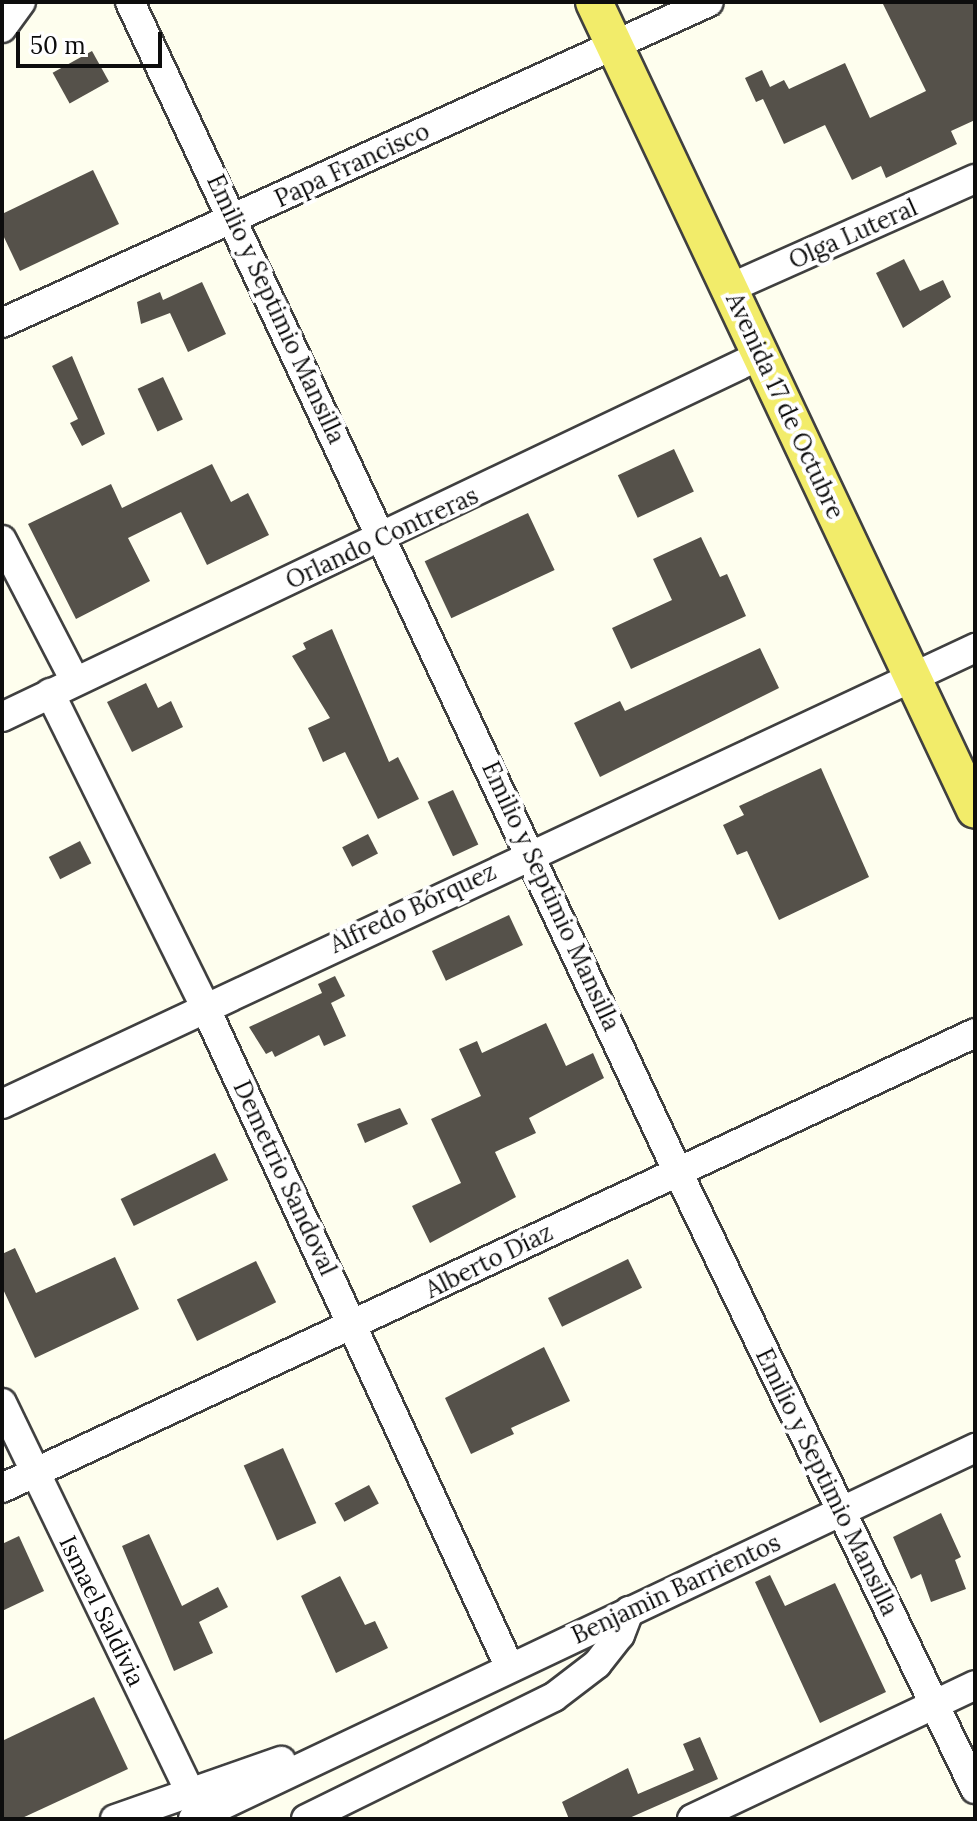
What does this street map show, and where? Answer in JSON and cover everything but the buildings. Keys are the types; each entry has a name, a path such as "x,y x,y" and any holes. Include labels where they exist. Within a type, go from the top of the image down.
{"main road":[{"name":"Avenida 17 de Octubre","path":"594,2 975,810"}],"street":[{"path":"2,28 21,2"},
{"name":"Emilio y Septimio Mansilla","path":"130,2 384,538 677,1170 975,1789"},
{"name":"Papa Francisco","path":"2,323 709,2"},
{"name":"Olga Luteral","path":"730,288 975,179"},
{"name":"Orlando Contreras","path":"2,717 384,538 761,355"},
{"name":"Demetrio Sandoval","path":"2,540 62,687 205,1007 510,1668"},
{"name":"Alfredo Bórquez","path":"2,1104 531,852 975,648"},
{"name":"Alberto Díaz","path":"2,1488 975,1033"},
{"name":"Ismael Saldivia","path":"2,1403 199,1818"},
{"name":"Benjamin Barrientos","path":"199,1818 975,1448"},
{"path":"306,1819 554,1697 597,1664 620,1635 629,1611"},
{"path":"692,1819 975,1685"},
{"name":"Benjamin Barrientos","path":"115,1819 188,1790 378,1731"}]}
